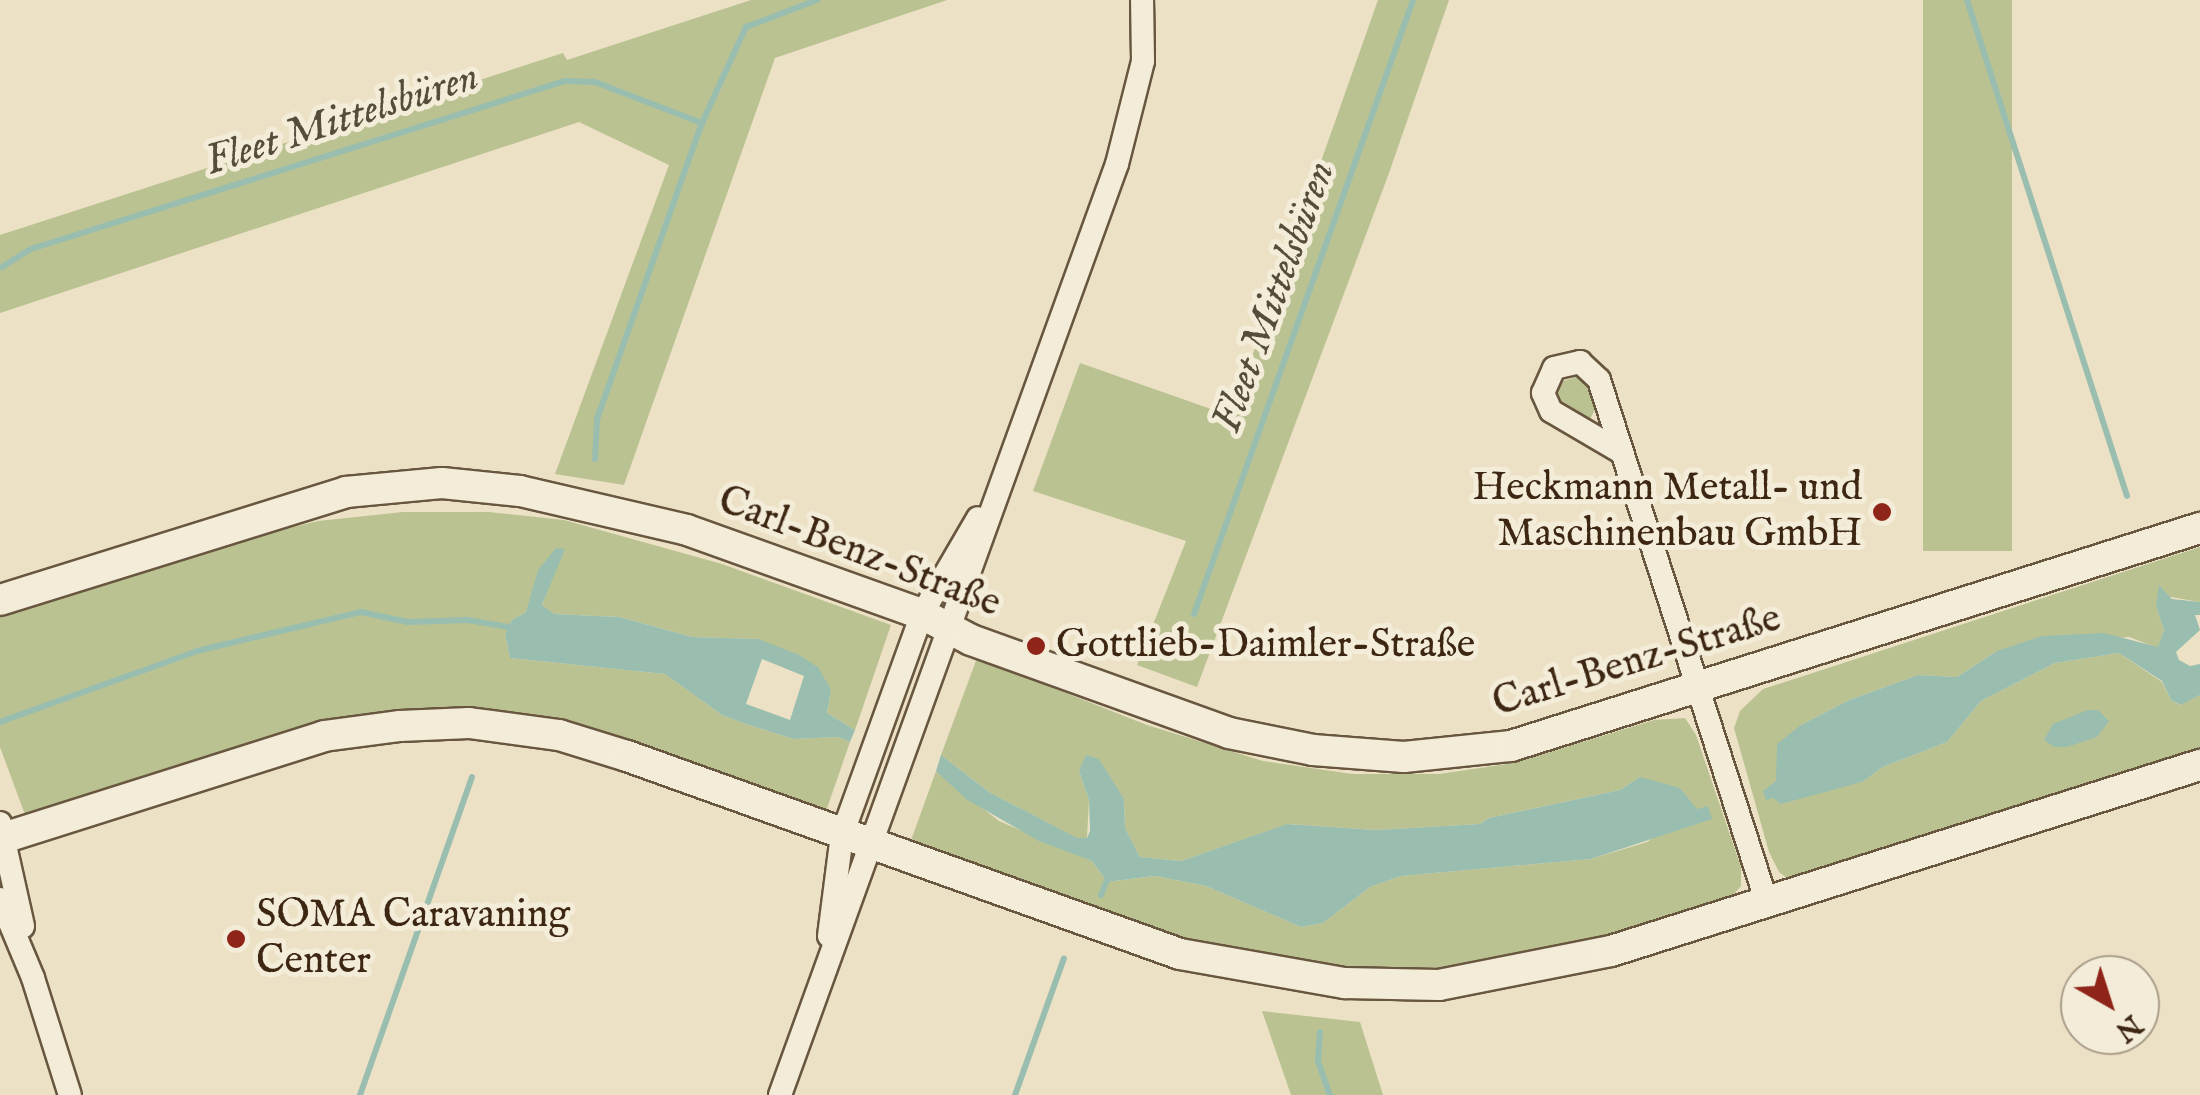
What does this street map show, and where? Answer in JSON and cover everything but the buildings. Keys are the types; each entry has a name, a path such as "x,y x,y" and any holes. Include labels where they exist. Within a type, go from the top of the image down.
{"street":[{"path":"780,1095 825,970 856,840 936,621 1000,482 1117,164 1143,62 1142,0"},
{"path":"1621,452 1767,903"},
{"name":"Carl-Benz-Straße","path":"0,600 346,492 442,483 520,490 688,530 936,621 971,640 1228,733 1313,750 1404,757 1511,746 2200,528"},
{"path":"70,1095 34,978 2,833 324,736 400,726 469,723 576,740 1180,954 1345,983 1439,986 1544,967 1767,903 2200,765"},
{"path":"0,899 34,978"}],"shaded area":[{"path":"751,0 947,0 775,58 624,485 555,474 669,165 579,122 0,313 0,235 563,53 567,60"},
{"path":"1378,0 1449,0 1389,173 1197,687 1137,665 1186,541 1033,491 1080,363 1231,416"},
{"path":"1923,0 2012,0 2012,551 1923,551"},
{"path":"1576,377 1586,383 1596,408 1590,419 1557,398 1560,382"},
{"path":"403,512 489,512 564,520 722,564 891,625 855,730 827,713 831,690 758,639 692,637 620,617 554,614 542,606 548,588 531,597 526,612 512,620 505,634 510,658 665,674 722,715 743,723 793,739 838,737 850,742 824,817 456,714 27,820 0,747 0,617 228,543 318,521"},
{"path":"2200,547 2200,602 2165,596 2156,606 2164,630 2158,648 2129,637 1997,651 1957,677 1918,675 1849,700 1801,725 1773,798 1862,782 1883,767 1947,742 1981,701 2055,663 2119,653 2162,682 2171,700 2180,705 2200,695 2200,757 1792,882 1779,872 1769,852 1734,728 1740,711 1763,689"},
{"path":"556,548 565,549 542,605 554,614 620,617 692,637 758,639 799,655 818,667 831,690 827,713 855,730 850,742 838,737 793,739 743,723 722,715 665,674 510,658 505,634 512,620 526,612 538,570","holes":["762,659 804,676 790,720 746,704"]},
{"path":"2159,585 2172,599 2200,602 2200,615 2195,615 2200,630 2176,652 2179,660 2190,666 2200,664 2200,695 2181,705 2171,700 2162,681 2119,653 2055,663 1981,701 1947,742 1883,767 1862,782 1781,804 1773,798 1766,800 1763,791 1776,781 1777,744 1801,725 1849,700 1918,675 1957,677 1997,651 2042,636 2104,633 2158,647 2164,630 2156,606"},
{"path":"977,658 1147,725 1263,761 1352,774 1439,774 1514,763 1654,720 1685,718 1696,735 1741,867 1741,886 1728,901 1616,938 1454,969 1366,974 1175,942 909,846 936,771 999,821 1092,861 1107,882 1155,876 1206,886 1301,927 1323,923 1370,887 1401,876 1591,859 1647,842 1697,809 1640,777 1620,790 1489,818 1480,824 1376,830 1288,824 1181,861 1140,857 1125,828 1124,799 1079,771 1089,800 1087,838 1076,838 989,792 941,755"},
{"path":"2098,710 2109,721 2097,737 2067,747 2054,747 2044,740 2053,724"},
{"path":"941,755 989,792 1077,838 1087,838 1090,831 1089,800 1079,771 1086,755 1099,759 1124,799 1125,828 1140,857 1181,861 1287,824 1376,830 1480,824 1489,818 1620,790 1640,777 1680,788 1697,809 1708,806 1712,819 1591,859 1401,876 1370,887 1323,923 1301,927 1206,886 1155,876 1107,882 1092,861 1039,841 966,799 936,771"},
{"path":"1262,1011 1360,1022 1383,1095 1291,1095"}],"waterway":[{"name":"Fleet Mittelsbüren","path":"595,459 597,419 702,123 746,27 817,0"},
{"name":"Fleet Mittelsbüren","path":"1194,614 1413,0"},
{"name":"Fleet Mittelsbüren","path":"1967,0 2127,496"},
{"name":"Fleet Mittelsbüren","path":"2,267 31,249 565,81 595,82 702,123"},
{"name":"Fleet Mittelsbüren","path":"0,722 197,651 361,612 408,622 467,620 515,628"},
{"name":"Fleet Mittelsbüren","path":"360,1095 472,777"},
{"name":"Fleet Mittelsbüren","path":"1101,895 1108,878"},
{"name":"Fleet Mittelsbüren","path":"1015,1095 1064,958"},
{"name":"Fleet Mittelsbüren","path":"1320,1032 1318,1061 1330,1095"}],"place":[{"name":"Heckmann Metall- und Maschinenbau GmbH","path":"1882,512"},
{"name":"Gottlieb-Daimler-Straße","path":"1036,646"},
{"name":"SOMA Caravaning Center","path":"236,939"}]}
